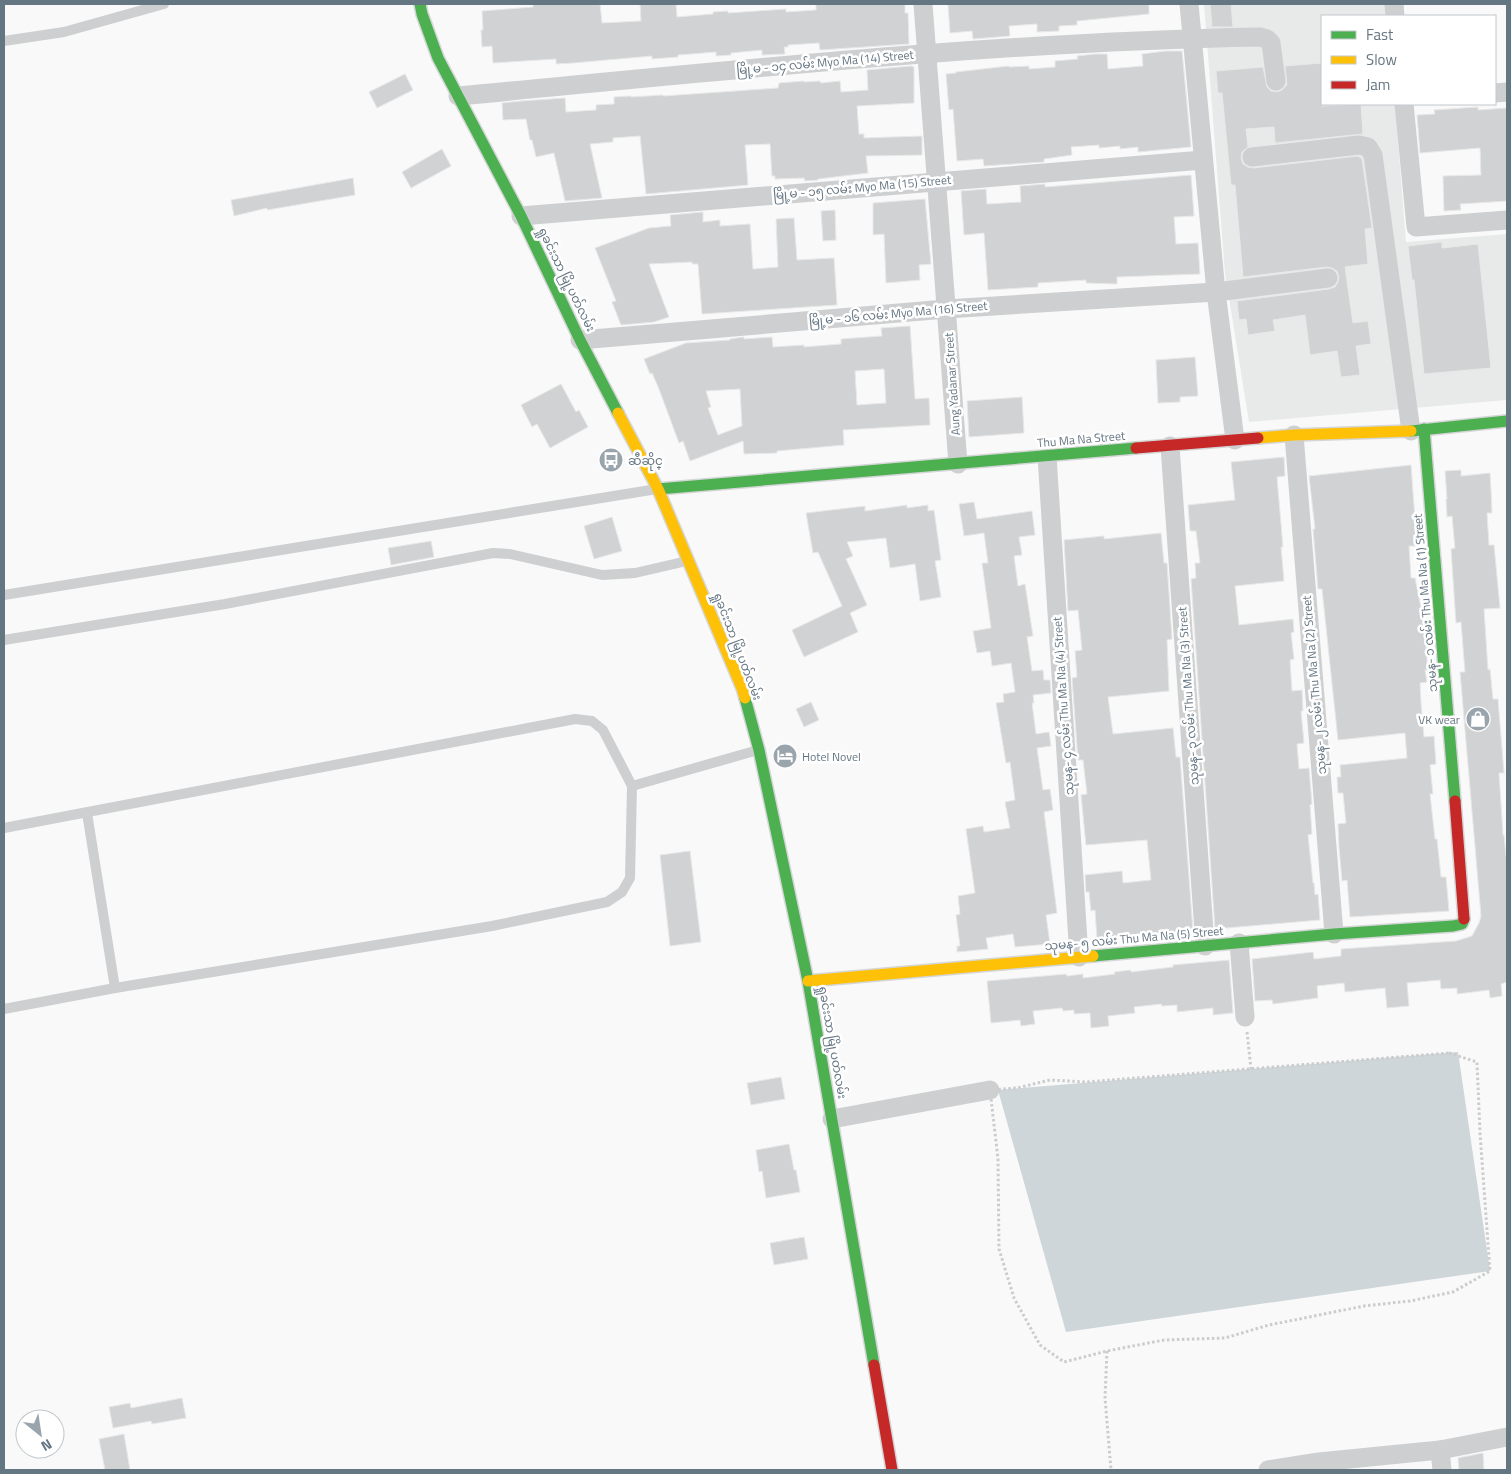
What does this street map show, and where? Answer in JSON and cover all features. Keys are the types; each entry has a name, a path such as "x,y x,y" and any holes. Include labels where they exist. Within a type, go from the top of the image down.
{"street":[{"name":"ရှုခင်းသာ မြို့ပတ်လမ်း","path":"420,4 438,58 521,216 580,340 658,489 742,688 759,750 808,981 892,1470"},
{"name":"Aung Yadanar Street","path":"923,4 958,464"},
{"path":"1189,4 1216,292 1235,440"},
{"name":"မြို့မ - ၁၄ လမ်း Myo Ma (14) Street","path":"458,96 927,53 1193,38 1260,37 1267,39 1271,43 1276,81"},
{"path":"1404,105 1416,228 1507,220"},
{"path":"1252,157 1359,145 1368,147 1373,155 1418,430"},
{"name":"မြို့မ - ၁၅ လမ်း Myo Ma (15) Street","path":"521,216 936,180 1203,160"},
{"name":"မြို့မ - ၁၆ လမ်း Myo Ma (16) Street","path":"580,340 946,308 1216,292 1328,278"},
{"name":"Thu Ma Na Street","path":"658,489 1294,435 1418,430 1507,422"},
{"name":"သုမန- ၁ လမ်း Thu Ma Na (1) Street","path":"1418,430 1465,917 1462,924"},
{"name":"သုမန- ၂ လမ်း Thu Ma Na (2) Street","path":"1294,435 1334,934"},
{"name":"သုမန- ၃ လမ်း Thu Ma Na (3) Street","path":"1170,446 1206,946"},
{"name":"သုမန- ၄ လမ်း Thu Ma Na (4) Street","path":"1047,456 1078,956"},
{"name":"သုမန- ၅ လမ်း Thu Ma Na (5) Street","path":"808,981 1462,924"},
{"path":"1239,943 1245,1017"},
{"path":"832,1118 990,1090"},
{"path":"1268,1470 1319,1466 1440,1450 1507,1437"},
{"path":"1440,1450 1442,1470"}],"lane":[{"path":"4,42 64,32 164,4"},
{"path":"4,595 658,489"},
{"path":"4,640 225,604 493,553 510,554 602,575 634,573 688,560"},
{"path":"4,828 576,719 592,721 603,730 632,786 630,878 622,892 607,902 492,926 115,988 4,1010"},
{"path":"632,786 759,750"},
{"path":"87,813 115,988"}],"path":[{"path":"1245,1017 1251,1069"},
{"path":"1449,1053 1477,1062 1480,1141 1490,1271 1453,1292 1410,1301 1364,1306 1269,1326 1225,1338 1164,1340 1107,1351 1064,1362 1040,1345 1014,1298 1000,1249 998,1159 990,1090 1016,1088 1050,1080 1086,1082 1449,1053"},
{"path":"1107,1351 1105,1398 1111,1470"}],"shaded area":[{"path":"1204,4 1388,4 1389,15 1321,15 1321,105 1395,105 1406,242 1507,234 1507,400 1249,422 1225,273"},
{"path":"1458,1052 1490,1271 1066,1332 998,1090"}],"building":[{"path":"533,4 600,4 602,23 641,21 640,4 676,4 677,17 728,11 728,13 786,9 786,12 816,10 816,4 905,4 905,13 908,13 909,44 820,50 819,43 788,45 788,47 784,47 785,54 762,55 762,50 731,53 731,55 716,56 716,52 652,59 652,56 556,64 556,59 493,63 492,46 482,47 482,11 533,7"},
{"path":"948,4 1149,4 1149,14 1077,21 1077,25 1059,26 1059,31 1037,32 1037,24 1009,26 1010,36 973,39 972,31 950,33"},
{"path":"1210,4 1231,4 1233,27 1212,27"},
{"path":"1182,51 1191,147 1138,152 1138,147 1120,149 1120,146 1099,148 1099,145 1071,147 1072,155 1044,159 1044,162 984,166 983,159 957,161 953,109 949,110 946,74 1009,66 1029,66 1029,69 1055,67 1055,61 1078,59 1077,56 1095,54 1107,54 1108,69 1143,66 1142,54"},
{"path":"1321,63 1321,105 1361,105 1363,134 1275,143 1274,127 1246,129 1248,147 1242,152 1241,158 1243,164 1253,168 1358,156 1362,159 1372,228 1365,229 1368,264 1345,267 1353,323 1368,321 1371,344 1356,346 1360,375 1341,377 1337,351 1310,355 1305,315 1273,320 1275,331 1248,335 1246,319 1239,320 1237,301 1329,289 1335,287 1339,277 1337,271 1327,267 1243,277 1235,185 1231,185 1222,93 1218,93 1216,71 1263,67 1267,87 1271,91 1277,92 1287,85 1285,66"},
{"path":"914,67 914,103 857,106 859,134 864,134 864,138 922,136 922,155 866,156 868,173 818,180 805,181 804,178 775,179 775,176 772,176 770,144 745,145 748,185 646,194 640,136 613,138 613,142 590,144 602,198 565,201 554,153 536,157 526,119 503,120 502,103 521,101 565,98 566,112 596,110 596,105 614,104 614,97 663,96 778,88 779,83 804,81 820,81 821,83 840,81 841,92 868,90 867,70"},
{"path":"405,74 413,90 377,108 369,92"},
{"path":"1478,107 1478,110 1507,108 1507,201 1460,204 1461,210 1444,211 1443,176 1481,175 1480,148 1420,153 1417,115 1435,114 1434,110"},
{"path":"442,149 451,166 411,188 402,172"},
{"path":"1191,175 1194,216 1174,217 1176,244 1198,243 1200,274 1117,277 1117,284 1086,283 1086,280 1038,283 1038,287 988,290 984,233 964,235 961,191 986,189 987,204 1021,202 1020,186 1045,184 1045,187"},
{"path":"353,178 355,195 267,210 267,208 234,216 231,200"},
{"path":"925,199 931,264 919,265 920,280 886,283 884,234 873,235 873,203"},
{"path":"835,210 836,240 823,241 821,211"},
{"path":"703,212 703,222 720,220 720,226 750,224 753,269 778,267 776,219 794,218 797,260 834,258 837,305 702,314 698,264 692,264 692,262 649,264 669,317 654,322 621,325 612,302 616,301 595,248 649,228 671,226 670,215"},
{"path":"1442,242 1442,248 1478,244 1491,368 1424,374 1414,280 1412,280 1408,246"},
{"path":"910,326 915,399 929,398 930,425 843,430 844,445 777,451 777,453 744,454 743,441 690,461 683,441 679,443 659,389 644,359 686,343 730,340 744,337 744,339 772,337 773,347 841,344 841,339 882,336 881,328","holes":["884,369 886,403 857,405 855,371","740,389 742,426 718,435 708,408 711,407 706,391"]},
{"path":"1195,357 1198,396 1180,397 1180,402 1158,403 1156,360"},
{"path":"561,384 576,412 579,410 588,427 550,448 537,424 532,427 521,405"},
{"path":"1022,397 1024,433 969,437 967,401"},
{"path":"1284,457 1285,476 1277,477 1284,581 1235,586 1239,625 1293,619 1294,632 1291,633 1294,659 1290,660 1292,691 1302,690 1303,711 1301,711 1304,743 1297,744 1299,769 1309,768 1312,834 1308,835 1313,883 1315,895 1318,894 1320,920 1215,929 1191,579 1196,578 1195,563 1200,563 1196,531 1190,531 1188,505 1235,500 1231,462"},
{"path":"1411,465 1417,546 1409,546 1411,578 1415,578 1421,608 1423,608 1427,657 1427,670 1425,670 1427,682 1420,683 1421,703 1424,737 1434,736 1436,764 1430,765 1433,794 1430,794 1441,877 1446,877 1449,911 1350,917 1347,880 1342,881 1339,847 1338,824 1346,823 1343,793 1338,793 1337,777 1341,777 1340,765 1407,758 1405,733 1338,740 1322,589 1318,589 1313,529 1315,529 1309,476"},
{"path":"1461,470 1461,476 1490,473 1492,513 1487,513 1489,545 1494,545 1500,608 1484,609 1488,670 1490,669 1493,699 1498,699 1504,773 1499,773 1503,835 1507,856 1507,982 1501,984 1502,996 1490,998 1489,990 1457,994 1457,988 1441,989 1440,980 1407,983 1409,1006 1387,1008 1385,988 1345,992 1344,983 1317,986 1318,998 1273,1004 1272,1000 1255,1001 1252,959 1313,952 1314,959 1341,956 1341,949 1456,941 1472,936 1479,923 1481,916 1460,672 1465,672 1461,622 1456,623 1451,549 1455,548 1452,516 1447,517 1446,499 1445,471"},
{"path":"974,502 977,519 1032,511 1035,535 1019,537 1022,555 1014,556 1018,586 1025,584 1033,636 1027,637 1032,671 1043,670 1044,680 1050,680 1051,693 1033,695 1034,703 1032,703 1036,734 1049,732 1051,746 1037,748 1043,790 1050,789 1053,810 1044,812 1057,913 1046,915 1050,944 1015,947 1013,934 986,938 988,949 957,952 957,946 960,946 956,915 960,914 958,896 975,893 966,829 983,826 984,832 1010,828 1005,802 1015,800 1010,762 1006,763 996,703 1004,702 1003,694 1015,692 1011,663 992,666 990,651 977,653 973,631 991,628 982,563 988,563 984,533 964,536 959,504"},
{"path":"907,505 907,508 928,505 928,511 934,510 941,560 935,561 941,597 920,601 915,564 890,568 886,538 847,542 853,556 846,559 867,605 850,613 858,632 804,657 792,630 842,606 818,552 813,553 806,513 865,506 865,511"},
{"path":"612,517 622,551 594,559 584,526"},
{"path":"1161,533 1164,563 1167,563 1172,639 1167,640 1169,691 1108,697 1113,734 1173,728 1176,757 1180,757 1193,931 1097,939 1095,910 1091,911 1089,892 1086,892 1085,875 1122,871 1123,883 1151,880 1147,840 1086,845 1081,795 1087,794 1083,760 1078,760 1072,678 1077,677 1075,651 1082,650 1078,610 1068,611 1064,540 1104,536 1104,539"},
{"path":"431,541 434,557 391,565 388,548"},
{"path":"811,702 819,720 804,727 796,709"},
{"path":"690,851 701,942 670,946 660,855"},
{"path":"1229,960 1233,1013 1213,1015 1213,1008 1177,1012 1177,1005 1162,1006 1161,1004 1134,1007 1135,1013 1108,1016 1109,1026 1091,1028 1090,1013 1074,1014 1074,1010 1063,1011 1062,1008 1033,1011 1035,1024 1021,1026 1020,1020 991,1023 987,981 1066,974 1067,976 1083,974 1083,978 1115,974 1114,972 1131,970 1131,972 1173,967 1173,965"},
{"path":"781,1077 785,1099 751,1105 747,1083"},
{"path":"789,1144 800,1192 766,1198 762,1171 759,1172 756,1150"},
{"path":"804,1237 808,1259 774,1265 770,1243"},
{"path":"182,1398 186,1418 152,1424 151,1421 113,1428 109,1407 130,1403 131,1408"},
{"path":"124,1434 130,1470 105,1470 99,1439"},
{"path":"1483,1453 1484,1470 1459,1470 1458,1458"}],"traffic: fast":[{"path":"420,4 438,58 521,216 580,340 618,413"},
{"path":"1411,431 1507,421"},
{"path":"1424,429 1455,801"},
{"path":"658,489 1136,448"},
{"path":"745,698 759,750 808,981 874,1365"},
{"path":"1093,956 1334,934 1453,926 1462,924 1464,919"}],"traffic: slow":[{"path":"618,413 658,489 745,698"},
{"path":"1258,438 1411,431"},
{"path":"808,981 1093,956"}],"traffic: jam":[{"path":"1136,448 1258,438"},
{"path":"1455,801 1464,919"},
{"path":"874,1365 892,1470"}],"place":[{"name":"ဆီဆိုင္","path":"611,460"},
{"name":"VK wear","path":"1478,719"},
{"name":"Hotel Novel","path":"785,756"}]}
